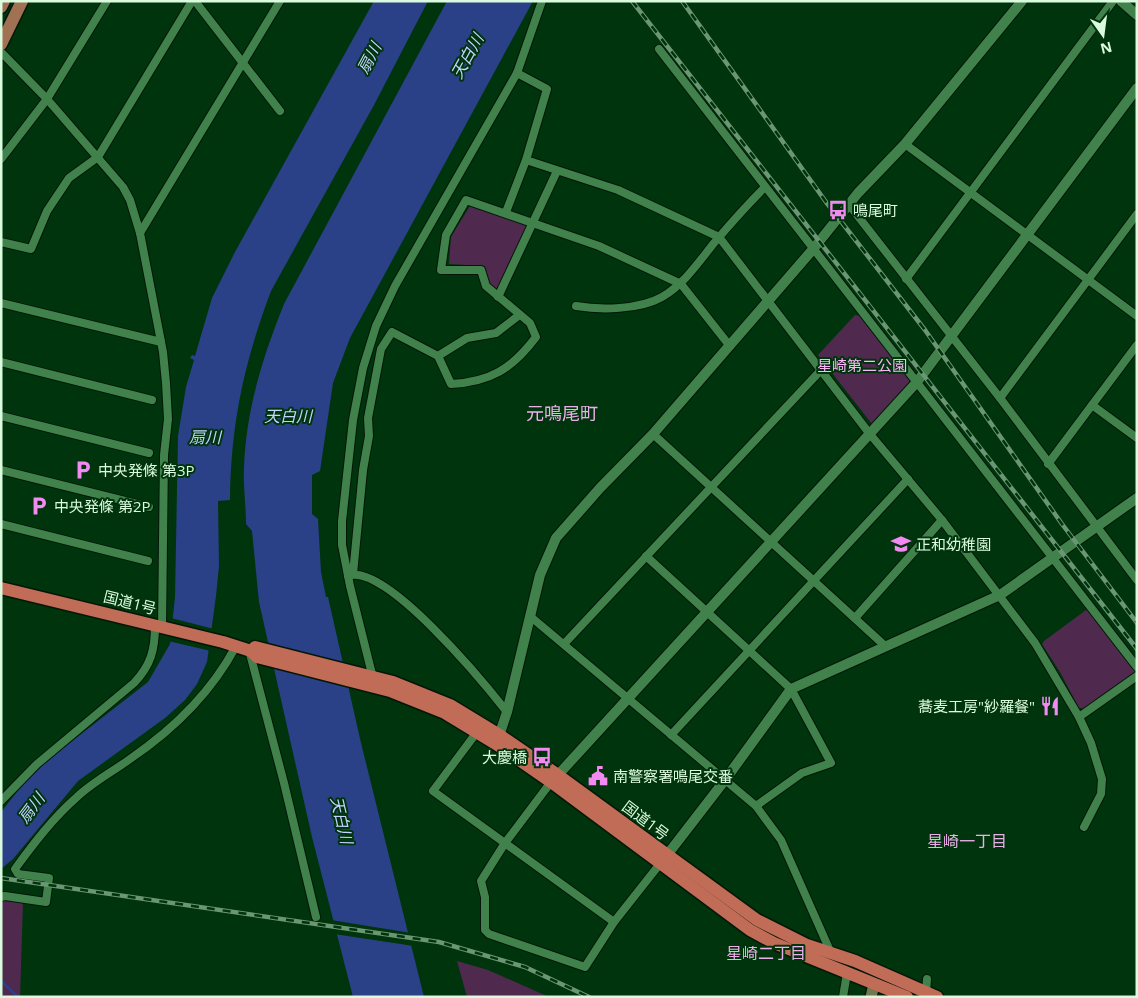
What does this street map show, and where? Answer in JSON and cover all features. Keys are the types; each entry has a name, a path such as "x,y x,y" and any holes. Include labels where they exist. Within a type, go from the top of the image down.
{"highway":[{"name":"国道1号","path":"1,588 371,680 393,682 434,698 555,779 663,860 750,930 774,943 907,997"},
{"name":"国道1号","path":"371,680 445,713 477,732 499,740"},
{"name":"国道1号","path":"663,860 757,920 808,945 930,989"}],"main road":[{"path":"1,7 4,1"},
{"path":"1,44 22,1"},
{"path":"871,997 874,984"}],"street":[{"path":"1,159 47,99 106,1"},
{"path":"1,242 31,249 47,211 69,178 98,157 194,1 280,111"},
{"path":"140,234 280,1"},
{"path":"371,680 350,575 342,545 342,521 353,420 363,368 376,326 395,286 517,73 542,1"},
{"path":"499,740 540,575 556,538 600,488 654,434 850,206 858,193 905,144 1022,1"},
{"path":"906,279 1113,1"},
{"path":"1121,1 1137,15"},
{"path":"658,49 1137,667"},
{"path":"1,52 47,99 98,157 123,187 130,200 140,234 160,342 168,419 164,455 161,627 152,660 134,683 37,764 1,801"},
{"path":"506,212 526,160 547,88 517,73"},
{"path":"1137,88 917,382 706,611 555,779 505,844 481,881 485,897 485,930 489,934 585,967 614,922 725,780 791,689 884,645 1000,595 1137,498"},
{"path":"905,144 1028,233 1137,316"},
{"path":"526,160 618,190 719,237 822,369 869,433 942,520 1035,642 1079,717 1091,743 1102,779 1101,794 1084,827"},
{"path":"498,297 557,171"},
{"path":"576,306 598,310 621,308 660,299 681,284 719,237 765,186"},
{"path":"350,575 369,436 368,418 381,349 392,332 438,356 451,384 470,383 495,375 521,357 536,337 530,323 518,316 486,286 481,270 442,270 446,235 466,200 506,212 599,246 681,284 729,345"},
{"path":"850,206 950,337 1000,398 1137,580"},
{"path":"1000,398 1137,214"},
{"path":"1,302 160,342"},
{"path":"438,356 467,338 496,333 518,316"},
{"path":"1048,464 1137,345"},
{"path":"1,362 152,400"},
{"path":"564,644 822,369"},
{"path":"1092,405 1137,438"},
{"path":"1,416 149,453"},
{"path":"654,434 884,645"},
{"path":"1,470 149,507"},
{"path":"671,735 908,479"},
{"path":"855,618 942,520"},
{"path":"1,524 148,561"},
{"path":"646,556 791,689 831,762 802,773 756,806"},
{"path":"350,575 367,576 388,589 426,621 507,712"},
{"path":"531,617 756,806 781,840 806,892 830,952 847,973 843,997"},
{"path":"1,897 46,902 49,878 18,874 15,869 58,815 95,782 147,747 189,710 220,675 236,646"},
{"path":"253,651 316,917"},
{"path":"1079,717 1137,676"},
{"path":"477,732 433,791 614,922"}],"green space":[{"path":"470,206 528,226 500,288 491,288 485,266 449,264 451,237"},
{"name":"星崎第二公園","path":"855,315 861,316 909,378 909,383 872,424 818,355"},
{"path":"1086,610 1092,612 1136,671 1084,708 1079,708 1060,672 1042,644"},
{"path":"1,900 23,902 20,997 1,997"},
{"path":"457,961 488,970 549,997 467,997"}],"water":[{"name":"扇川","path":"374,1 428,1 374,105 271,291 253,343 236,419 230,500 218,501 219,566 207,662 197,684 185,700 165,718 78,781 13,859 1,869 1,812 24,783 49,759 148,682 170,644 175,597 178,436 186,387 194,360 190,358 192,355 195,356 212,298 235,252"},
{"name":"天白川","path":"447,1 533,1 350,338 333,383 320,471 312,475 312,514 318,519 321,572 326,597 328,597 361,743 424,997 353,997 312,837 259,602 252,531 246,524 245,446 257,384 269,343 284,304"}],"pier":[{"path":"171,618 214,629 211,651 168,641"},
{"path":"331,920 411,933 414,946 334,934"}],"waterway":[{"path":"1,981 18,997"}],"railway":[{"path":"632,1 1137,649"},
{"path":"682,1 826,202 925,330 1062,524 1137,623"},
{"path":"1,878 439,942 525,967 589,997"}],"place":[{"name":"鳴尾町","path":"838,210"},
{"name":"中央発條 第3P","path":"83,470"},
{"name":"中央発條 第2P","path":"39,506"},
{"name":"正和幼稚園","path":"901,544"},
{"name":"蕎麦工房\"紗羅餐\"","path":"1050,706"},
{"name":"大慶橋","path":"542,757"},
{"name":"南警察署鳴尾交番","path":"598,776"}],"district":[{"name":"元鳴尾町","path":"562,413"},
{"name":"星崎一丁目","path":"967,841"},
{"name":"星崎二丁目","path":"766,953"}]}
